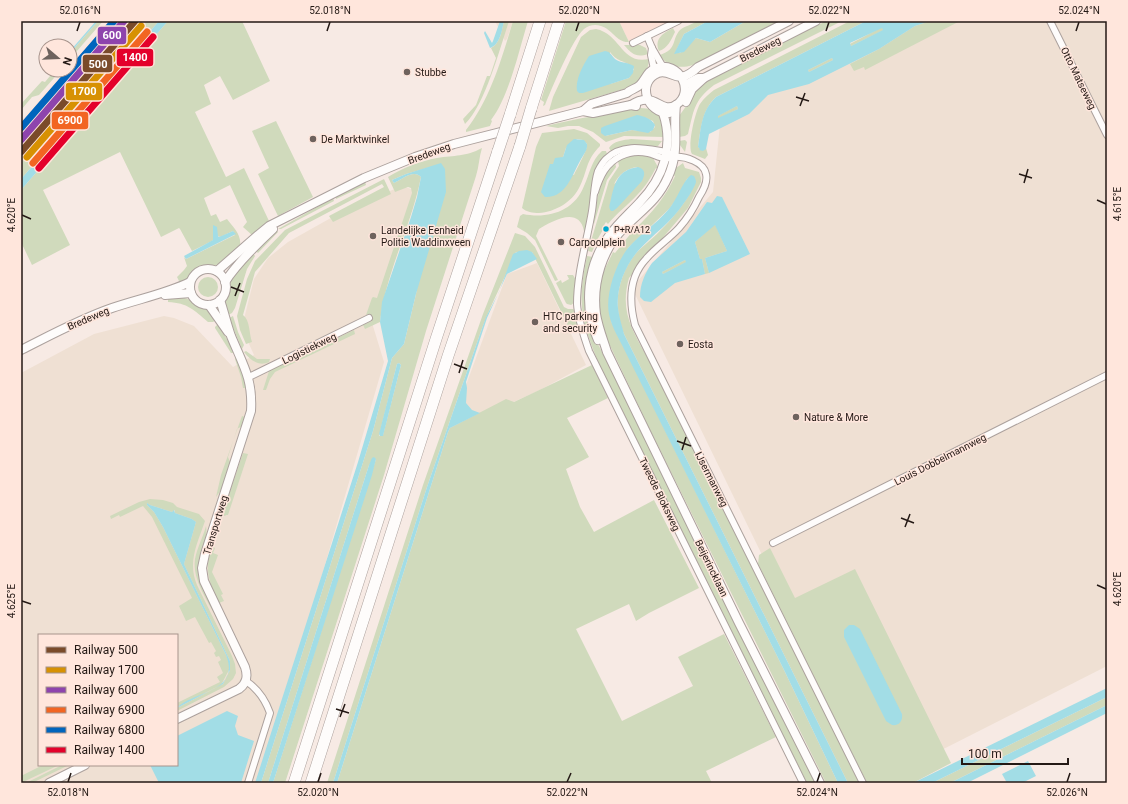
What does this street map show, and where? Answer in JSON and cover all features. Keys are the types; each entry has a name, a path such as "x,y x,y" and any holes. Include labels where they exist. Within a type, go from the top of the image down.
{"highway":[{"path":"294,783 539,21"},
{"path":"311,783 448,356 520,146 559,21"}],"street":[{"path":"633,43 678,21"},
{"name":"Bredeweg","path":"679,74 693,72 698,67 789,21"},
{"name":"Bredeweg","path":"676,109 684,105 692,89 704,78 816,21"},
{"name":"Otto Matseweg","path":"1050,21 1107,135"},
{"path":"647,36 663,67"},
{"path":"652,48 651,55 654,72"},
{"path":"663,67 672,68 679,74 685,85 683,96 676,109 663,113 656,110 649,102 644,87 649,82 654,72 663,67"},
{"path":"654,72 664,72 676,77 679,74"},
{"name":"Bredeweg","path":"685,85 698,78 704,78"},
{"name":"Bredeweg","path":"583,111 591,104 627,93 632,94 644,87"},
{"path":"649,102 653,100 666,108 672,107 676,109"},
{"name":"Bredeweg","path":"217,271 258,235 274,224 364,178 454,144 583,111 593,113 631,105 636,101 649,102"},
{"name":"Beijerincklaan","path":"676,109 675,157 669,175 656,197 623,228 613,240 603,260 598,275 596,294 596,313 600,332 607,352 739,623 820,783"},
{"name":"Beijerincklaan","path":"607,352 601,346 591,319 589,294 593,270 608,237 650,191 661,172 667,155 668,131 663,113"},
{"name":"Tweede Bloksweg","path":"675,157 634,148 625,149 612,154 602,164 598,171 577,292 578,316 589,351 804,783"},
{"name":"IJsermanweg","path":"675,157 694,160 703,167 706,172 706,182 692,210 679,228 645,259 640,266 632,286 631,294 632,312 635,325 863,783"},
{"name":"Bredeweg","path":"225,282 230,274 264,238 284,220"},
{"path":"209,268 217,271 225,282 225,292 220,300 209,305 198,302 191,293 190,282 194,275 201,270 209,268"},
{"name":"Bredeweg","path":"21,350 81,320 112,308 158,295 190,282"},
{"name":"Bredeweg","path":"158,295 191,293"},
{"name":"Transportweg","path":"220,300 231,336 249,377 251,411 205,554 202,568 204,581 245,667 247,674 246,681"},
{"name":"Transportweg","path":"209,305 231,336"},
{"name":"Logistiekweg","path":"249,377 369,318"},
{"name":"Louis Dobbelmannweg","path":"773,543 1107,376"},
{"path":"178,719 239,689 246,681 256,689 270,713 248,783"},
{"path":"49,783 83,766"}],"shaded area":[{"path":"125,21 140,21 21,158 21,140 75,78 78,78 78,75"},
{"path":"495,21 513,21 505,41"},
{"path":"619,21 670,21 629,42"},
{"path":"897,21 1107,21 1107,666 906,768 873,783 632,288 713,192 722,106"},
{"path":"401,186 415,190 375,309 373,326 384,362 260,783 21,783 21,373 94,334 164,316 174,318 194,326 233,367 254,355 245,335 244,319 254,279 268,258 288,242 329,219"},
{"path":"537,263 586,365 540,390 449,431 507,274"}],"green space":[{"path":"98,21 103,21 78,50 78,44"},
{"path":"113,21 125,21 78,75 78,61"},
{"path":"140,21 159,21 21,179 21,158"},
{"path":"168,21 242,21 270,81 233,100 220,76 204,85 211,104 195,112 226,177 244,168 269,221 260,230 252,235 243,227 247,222 230,185 204,198 211,216 216,214 220,222 227,219 234,228 240,238 240,246 221,263 199,268 194,271 185,281 179,281 177,277 187,266 184,257 186,259 235,235 233,231 220,237 214,234 212,241 192,251 179,228 161,237 120,152 43,190 70,245 32,265 21,242 21,190"},
{"path":"504,21 509,21 491,76 479,104 465,124 463,119 476,105 487,76 490,76 496,58 491,48 499,40"},
{"path":"513,21 528,21 513,73 503,99 491,120 490,126 466,132 489,92 500,64"},
{"path":"566,21 619,21 629,42 621,40 601,26 592,25 584,29 579,34 568,53 545,105 543,106 544,102 541,100"},
{"path":"698,21 708,21 684,34 676,53 680,53 696,38 710,42 746,21 782,21 693,65 679,67 666,62 660,55 666,53 672,47 680,30"},
{"path":"826,21 842,21 714,85 698,101 693,113 688,134 679,137 679,116 694,92 700,86 722,73"},
{"path":"850,21 866,21 716,97 711,102 705,114 701,126 698,147 703,149 706,148 708,155 705,159 692,154 690,144 696,114 700,104 710,93"},
{"path":"930,21 960,21 865,70 864,67 854,71 850,64 879,49 915,26"},
{"path":"882,27 884,30 851,46 850,44"},
{"path":"673,28 675,32 671,41 665,48 659,51 658,43 660,37"},
{"path":"596,29 604,32 632,58 640,60 649,59 646,71 631,87 549,111 553,97 581,37 590,30","holes":["610,52 613,56 634,69 629,78 610,84"]},
{"path":"624,45 640,45 646,48 648,54 640,56 634,54"},
{"path":"832,58 833,60 809,72 808,70"},
{"path":"48,78 54,78 39,95 32,97 21,110 21,104 42,81 45,82"},
{"path":"64,78 75,78 21,140 21,127"},
{"path":"737,106 738,109 718,119 717,116"},
{"path":"640,108 652,110 659,116 663,125 664,137 624,136 606,142 593,132 579,126 558,128 546,126 581,118","holes":["640,116 653,121 655,127 650,132 632,130 605,136"]},
{"path":"276,121 313,197 278,216 258,174 269,168 252,131"},
{"path":"574,129 587,133 600,144 600,146 589,161 582,182 572,198 551,211 534,213 522,208 536,147 542,133","holes":["577,139 583,140 587,146 574,175 553,164 563,157 566,148"]},
{"path":"631,139 662,141 658,146 654,147 611,151 609,148 616,142"},
{"path":"685,140 687,142 685,152 679,141"},
{"path":"482,148 476,176 426,331 384,475 285,783 273,783 376,459 369,465 268,783 261,783 373,431 392,358 404,344 416,294 441,164 406,174 392,180 394,183 411,174 421,177 417,196 393,267 383,303 380,322 365,329 363,325 372,321 369,314 366,315 372,298 377,298 412,193 411,188 408,187 395,192 388,177 405,168 425,161 476,151","holes":["399,363 401,365 383,435 379,436 397,364"]},
{"path":"602,151 606,151 607,154 598,164 595,173 582,249 584,231 581,223 577,219 571,217 550,223 539,229 536,236 558,280 555,281 535,240 517,227 520,216 523,214 550,214 567,208 579,195 593,163"},
{"path":"639,154 653,158 659,169 656,168 641,191 608,224 606,222 592,252 588,251 609,181 619,166 618,161 629,156","holes":["638,167 614,184 618,177 624,172"]},
{"path":"615,162 616,167 607,180 594,224 596,205 604,176"},
{"path":"683,163 685,168 699,172 701,182 688,208 629,278 626,300 628,318 860,783 848,783 624,334 621,324 618,292 625,270 638,251 663,228 683,204 695,183 690,177 687,179 678,197 670,208 628,248 611,321 785,672 838,783 826,783 650,430 603,331 599,310 599,287 602,275 613,252 615,253 658,204 675,176 673,175 676,168"},
{"path":"384,179 391,194 333,222 329,216 384,187 382,184 289,233 255,272 243,315 248,323 252,342 246,344 240,330 237,316 247,279 255,261 285,230"},
{"path":"365,182 366,185 336,199 336,196"},
{"path":"333,198 334,201 281,229 278,229"},
{"path":"715,224 727,251 705,258 709,273 705,274 702,259 700,259 695,242"},
{"path":"276,230 278,232 258,253 256,251"},
{"path":"515,233 525,236 535,247 564,307 575,311 578,327 571,332 532,252 516,252 480,334 427,487 333,783 327,783 423,485 483,314"},
{"path":"253,253 255,256 247,269 235,308 232,313 228,315 225,303 232,277"},
{"path":"587,256 593,257 594,336 817,783 807,783 600,366 592,347 583,317 581,297 583,275"},
{"path":"685,260 687,262 663,274 662,272"},
{"path":"567,275 573,275 576,280 575,302 571,305 566,303 556,283 561,280 562,283 569,279"},
{"path":"204,277 212,277 218,283 218,291 212,297 204,297 198,291 198,283"},
{"path":"181,297 191,300 201,306 216,320 213,322 208,322 186,306 168,302 168,298"},
{"path":"233,316 244,345 242,349 229,318"},
{"path":"218,324 235,353 231,353 215,328"},
{"path":"354,330 355,334 275,372 270,379 266,390 263,390 269,371"},
{"path":"246,351 257,359 270,359 269,362 262,364 255,362 244,352"},
{"path":"236,356 241,367 246,388 243,388 235,359"},
{"path":"592,365 608,398 567,418 589,457 566,469 580,507 594,532 654,500 699,588 636,621 629,604 576,629 622,721 693,686 678,657 724,634 776,737 706,771 712,783 337,783 450,428 506,399 514,402"},
{"path":"242,416 245,417 242,426 237,429"},
{"path":"234,440 228,457 230,462 221,490 216,497 221,475"},
{"path":"243,453 248,454 228,515 225,516 222,515"},
{"path":"150,499 163,500 173,503 177,507 199,514 205,521 193,560 194,577 235,664 236,673 233,679 224,687 178,710 178,707 223,684 230,670 230,661 184,564 196,522 175,513 175,510 172,512 147,503 163,527 229,661 229,670 221,685 178,706 178,703 220,682 217,677 223,673 218,662 221,660 219,656 216,657 214,653 216,651 211,642 209,643 195,617 186,621 179,606 192,598 152,517 143,506 120,517 119,515 111,519 110,516 139,502"},
{"path":"206,526 206,538 199,562 199,575 217,619 198,582 195,567 196,555"},
{"path":"211,546 215,548 213,553 218,555 212,572 223,594 221,595 224,601 219,603 212,588 208,569"},
{"path":"770,548 795,598 855,569 951,763 913,783 867,783 758,564 759,555"},
{"path":"1107,697 1107,705 950,783 932,783"},
{"path":"41,766 57,766 21,783 21,776"},
{"path":"60,766 67,766 32,783 26,783"}],"water":[{"path":"96,21 98,21 78,44 78,42"},
{"path":"159,21 168,21 21,190 21,179"},
{"path":"500,21 504,21 500,37 496,44 490,48 484,33 485,31 492,43"},
{"path":"708,21 746,21 710,42 696,38 684,52 674,54 684,34"},
{"path":"866,21 930,21 915,26 879,49 809,84 768,95 749,114 709,134 706,149 703,151 699,150 700,149 698,147 702,120 707,108 716,97","holes":["882,28 883,30 851,46 850,43","832,58 833,60 809,72 808,70","737,106 738,109 718,118 718,116"]},
{"path":"605,51 610,53 615,59 634,66 633,73 629,78 579,93 577,91 577,82 589,56"},
{"path":"637,115 650,119 655,125 653,130 648,133 632,130 605,136 601,133 601,128 605,126"},
{"path":"574,139 584,140 587,144 585,152 571,179 563,190 558,194 545,197 541,192 550,164 553,164 555,158 563,157 567,145"},
{"path":"441,163 445,169 446,192 416,294 404,344 392,358 373,431 261,783 255,783 358,462 388,361 380,322 382,302 411,217 421,177 411,174 394,183 392,180"},
{"path":"638,167 644,171 642,181 617,208 611,211 610,204 618,178 626,171"},
{"path":"691,175 694,176 696,182 687,199 673,217 638,251 625,270 618,293 618,308 624,334 848,783 838,783 785,672 616,334 610,318 608,306 610,289 619,262 628,248 668,210"},
{"path":"717,196 722,197 750,254 709,273 705,258 727,251 715,225 695,242 700,259 702,259 705,274 675,283 651,302 644,301 640,297 642,283 652,263 686,232 707,202 712,203","holes":["685,260 686,262 663,274 662,272"]},
{"path":"213,225 217,227 219,237 233,231 236,234 186,259 184,256 213,240"},
{"path":"527,250 532,252 537,259 507,274 500,290 513,254 519,251"},
{"path":"498,295 487,318 466,382 466,403 472,410 480,413 450,428 448,432 337,783 333,783 427,487 486,317"},
{"path":"399,363 401,365 383,436 380,436 379,434 397,364"},
{"path":"374,457 376,459 372,475 273,783 268,783 369,465"},
{"path":"147,503 172,512 174,510 175,513 196,522 184,564 230,661 230,670 227,676 229,667 226,655 163,527"},
{"path":"849,625 854,625 860,629 902,714 902,719 899,724 892,725 886,721 844,637 844,630"},
{"path":"1107,688 1107,697 932,783 913,783"},
{"path":"210,691 178,707 184,702"},
{"path":"1107,705 1107,713 967,783 950,783"},
{"path":"227,711 238,716 235,726 238,735 254,741 241,783 159,783 150,766 178,766 178,736"},
{"path":"1028,761 1036,776 1022,783 1007,783 1002,774"}],"rail line":[{"name":"6800","path":"21,128 114,21"},
{"name":"600","path":"21,140 124,21"},
{"name":"500","path":"21,152 135,21"},
{"name":"1700","path":"27,157 141,26"},
{"name":"6900","path":"33,163 147,32"},
{"name":"1400","path":"39,168 153,37"}],"place":[{"name":"Stubbe","path":"407,72"},
{"name":"De Marktwinkel","path":"313,139"},
{"name":"P+R/A12","path":"606,229"},
{"name":"Landelijke Eenheid Politie Waddinxveen","path":"373,236"},
{"name":"Carpoolplein","path":"561,242"},
{"name":"HTC parking and security","path":"535,322"},
{"name":"Eosta","path":"680,344"},
{"name":"Nature & More","path":"796,417"}]}
